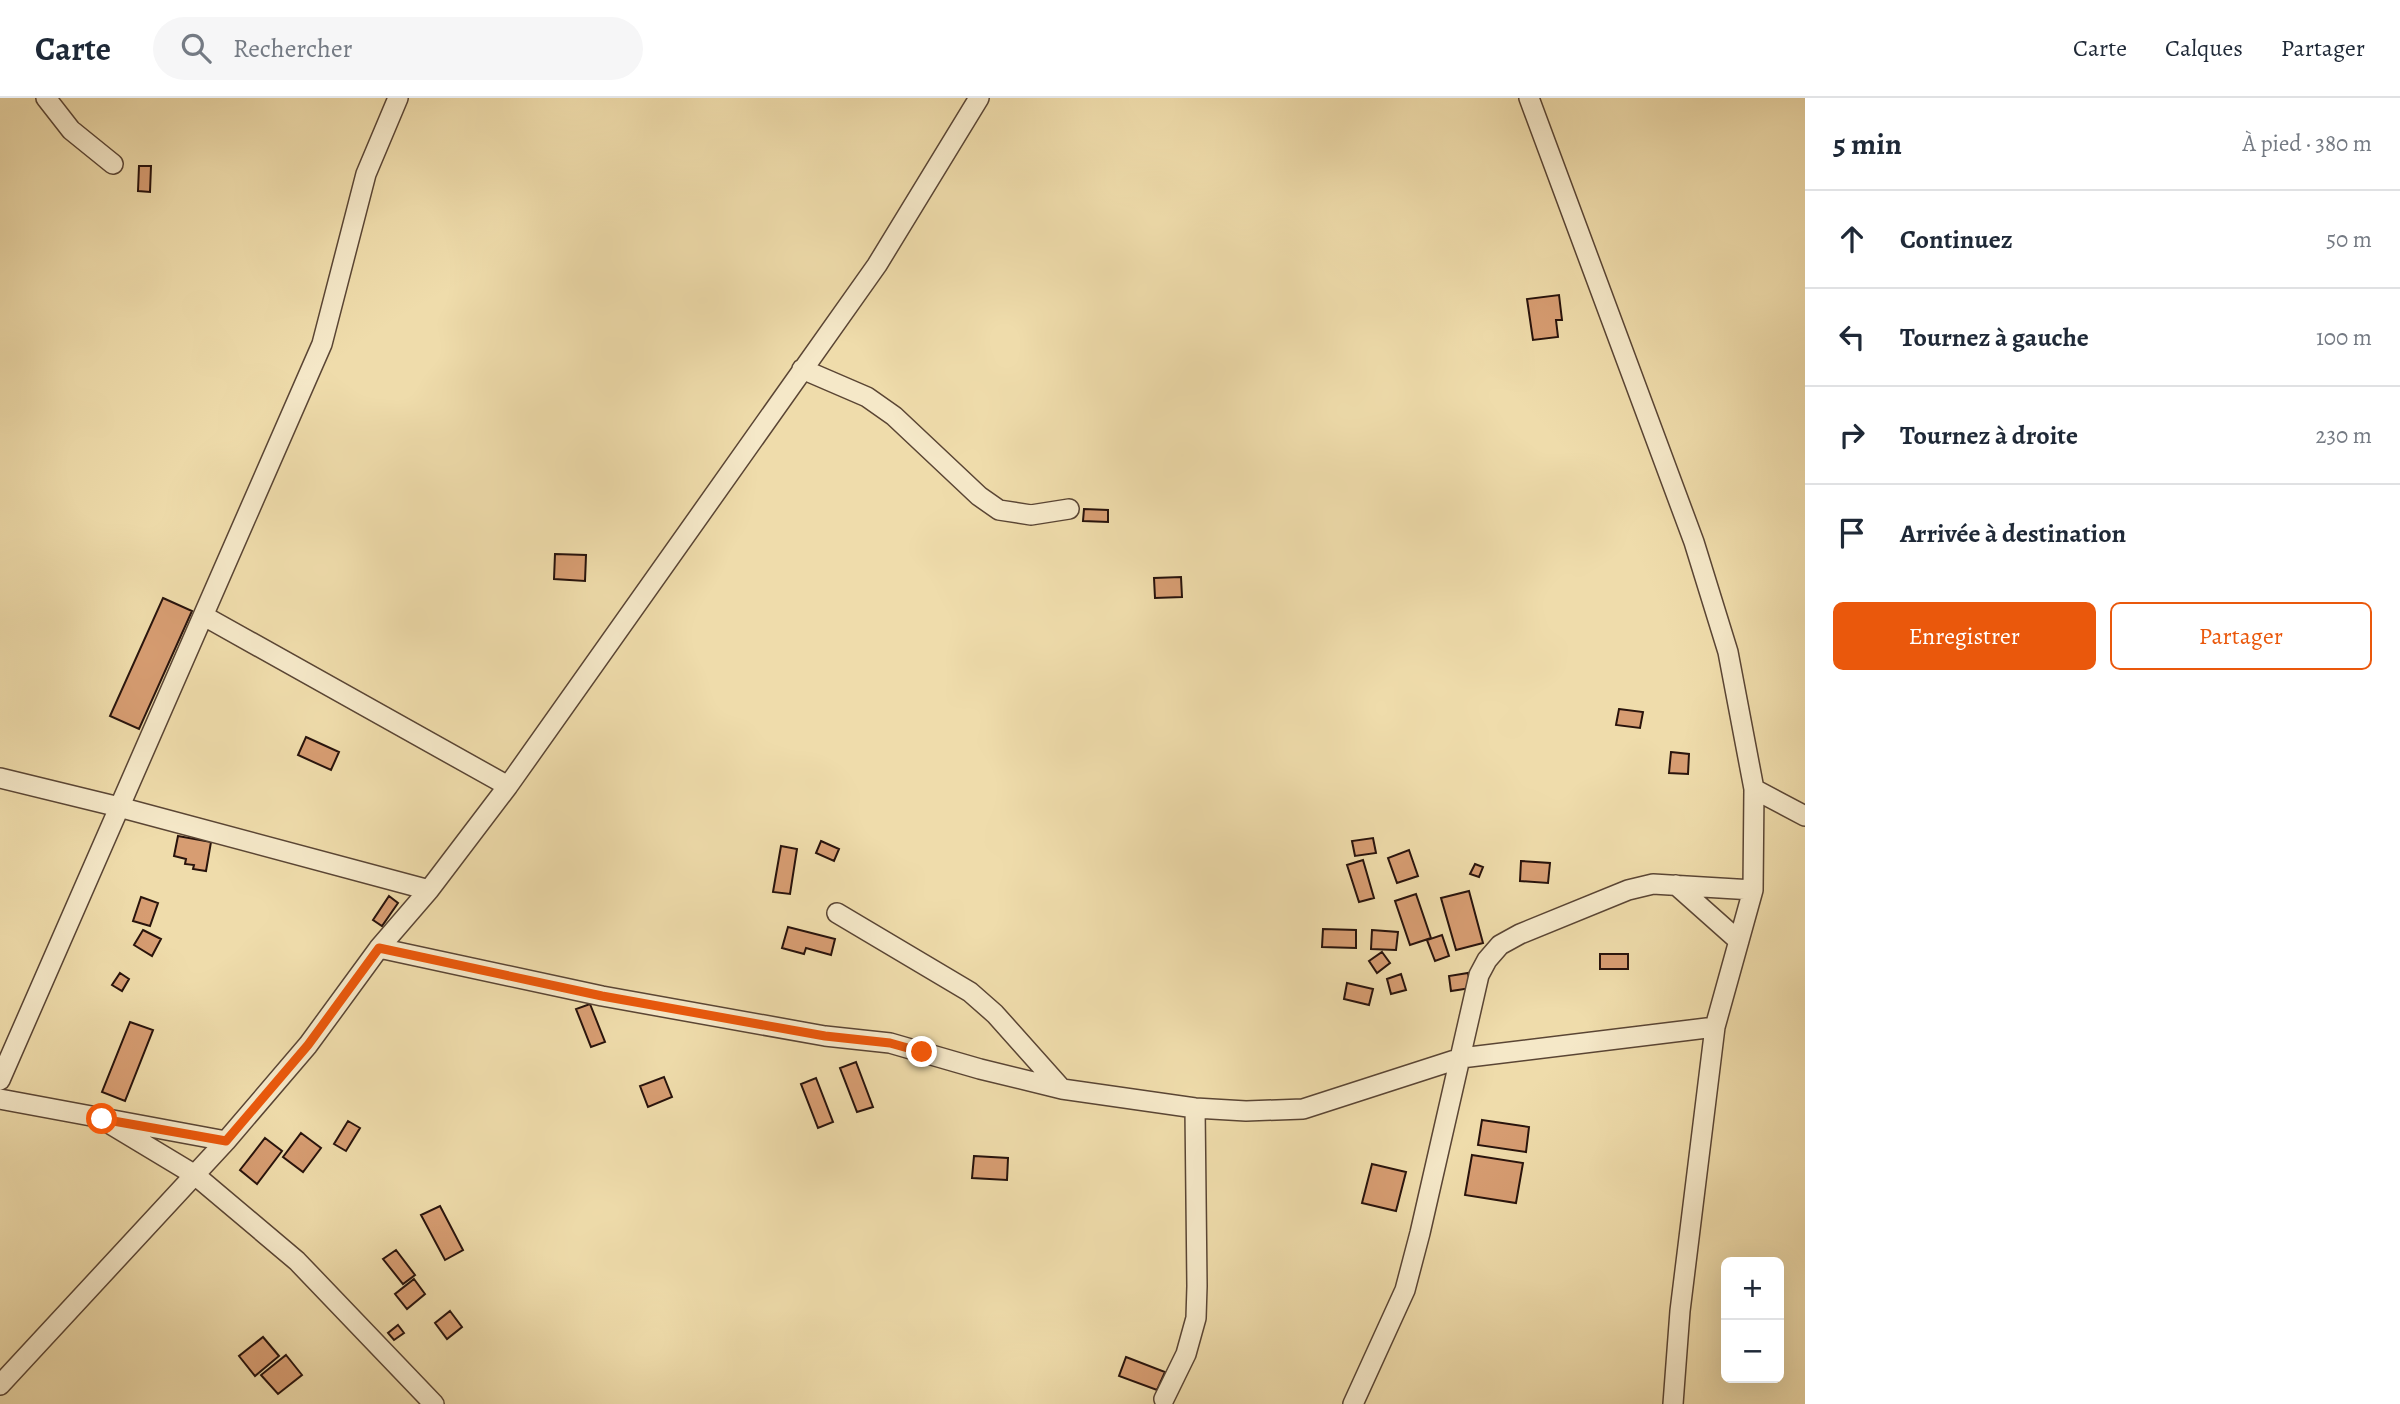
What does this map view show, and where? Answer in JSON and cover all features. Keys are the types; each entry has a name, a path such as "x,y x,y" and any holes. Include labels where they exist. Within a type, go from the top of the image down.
{"street":[{"path":"46,98 71,130 113,164"},
{"path":"0,1080 322,344 366,174 398,98"},
{"path":"0,1385 226,1141 308,1045 379,948 429,890 508,786 877,265 979,98"},
{"path":"1529,98 1694,542 1728,652 1754,789 1753,890 1716,1027 1680,1311 1673,1404"},
{"path":"802,369 867,397 894,416 979,496 999,510 1031,515 1069,509"},
{"path":"204,616 508,786"},
{"path":"0,778 429,890"},
{"path":"1754,789 1805,816"},
{"path":"1353,1404 1405,1290 1479,975 1487,960 1500,946 1520,934 1628,890 1653,884 1753,890"},
{"path":"1676,885 1739,941"},
{"path":"837,913 970,992 995,1014 1062,1089"},
{"path":"379,948 602,996 825,1036 890,1043 1062,1089 1195,1108 1246,1111 1303,1108 1461,1058 1716,1027"},
{"path":"0,1099 226,1141"},
{"path":"1164,1399 1186,1354 1196,1318 1198,1286 1195,1108"},
{"path":"102,1119 195,1175 297,1261 434,1404"}],"building":[{"path":"139,166 151,166 150,192 138,191"},
{"path":"1559,295 1562,320 1556,320 1558,337 1533,340 1527,299"},
{"path":"1084,509 1108,510 1108,522 1083,521"},
{"path":"555,554 586,555 585,581 554,579"},
{"path":"1181,577 1182,597 1155,598 1154,578"},
{"path":"163,598 192,611 139,729 110,716"},
{"path":"1619,709 1643,712 1640,728 1616,725"},
{"path":"306,737 339,752 331,770 298,755"},
{"path":"1671,752 1689,754 1688,774 1669,773"},
{"path":"178,836 211,842 206,871 193,869 194,865 185,864 186,859 174,856"},
{"path":"1373,838 1376,853 1355,856 1352,841"},
{"path":"821,841 839,849 834,861 816,853"},
{"path":"781,846 797,849 790,894 773,892"},
{"path":"1409,850 1418,876 1397,883 1388,858"},
{"path":"1363,860 1374,898 1359,902 1347,865"},
{"path":"1521,861 1550,863 1548,883 1520,881"},
{"path":"1475,864 1483,867 1479,877 1470,874"},
{"path":"1469,891 1483,943 1456,950 1441,898"},
{"path":"1416,894 1431,938 1410,945 1395,901"},
{"path":"389,896 398,903 382,926 373,920"},
{"path":"141,897 158,903 150,926 133,921"},
{"path":"788,927 835,939 831,955 806,948 804,954 782,948"},
{"path":"1323,929 1356,930 1356,948 1322,947"},
{"path":"143,930 161,939 152,956 134,945"},
{"path":"1372,930 1398,932 1396,950 1371,949"},
{"path":"1442,935 1449,956 1435,961 1427,940"},
{"path":"1382,952 1390,963 1377,973 1369,961"},
{"path":"1600,954 1628,954 1628,969 1600,969"},
{"path":"120,973 129,979 122,991 112,985"},
{"path":"1468,973 1471,988 1451,991 1449,976"},
{"path":"1401,974 1406,990 1391,994 1387,979"},
{"path":"1347,983 1373,989 1369,1005 1344,999"},
{"path":"590,1004 605,1042 591,1047 576,1009"},
{"path":"130,1022 153,1030 125,1101 102,1092"},
{"path":"856,1062 873,1107 857,1112 840,1068"},
{"path":"664,1077 672,1097 648,1107 640,1086"},
{"path":"816,1078 833,1122 818,1128 801,1084"},
{"path":"1482,1120 1529,1127 1526,1152 1478,1145"},
{"path":"348,1121 360,1128 346,1151 334,1144"},
{"path":"301,1133 321,1148 303,1172 283,1157"},
{"path":"265,1138 282,1151 257,1184 240,1170"},
{"path":"1472,1155 1523,1163 1516,1203 1465,1195"},
{"path":"974,1156 1008,1158 1007,1180 972,1178"},
{"path":"1372,1164 1406,1172 1396,1211 1362,1203"},
{"path":"440,1206 463,1250 445,1260 421,1215"},
{"path":"396,1250 415,1275 403,1284 383,1259"},
{"path":"414,1279 425,1294 407,1309 395,1294"},
{"path":"450,1311 462,1327 447,1339 435,1323"},
{"path":"398,1325 404,1333 394,1340 388,1333"},
{"path":"263,1337 279,1356 255,1376 239,1356"},
{"path":"286,1355 302,1375 278,1394 261,1375"},
{"path":"1126,1357 1165,1372 1157,1390 1119,1376"}],"route":[{"path":"102,1119 226,1141 308,1045 379,948 602,996 825,1036 890,1043 922,1052"}]}
